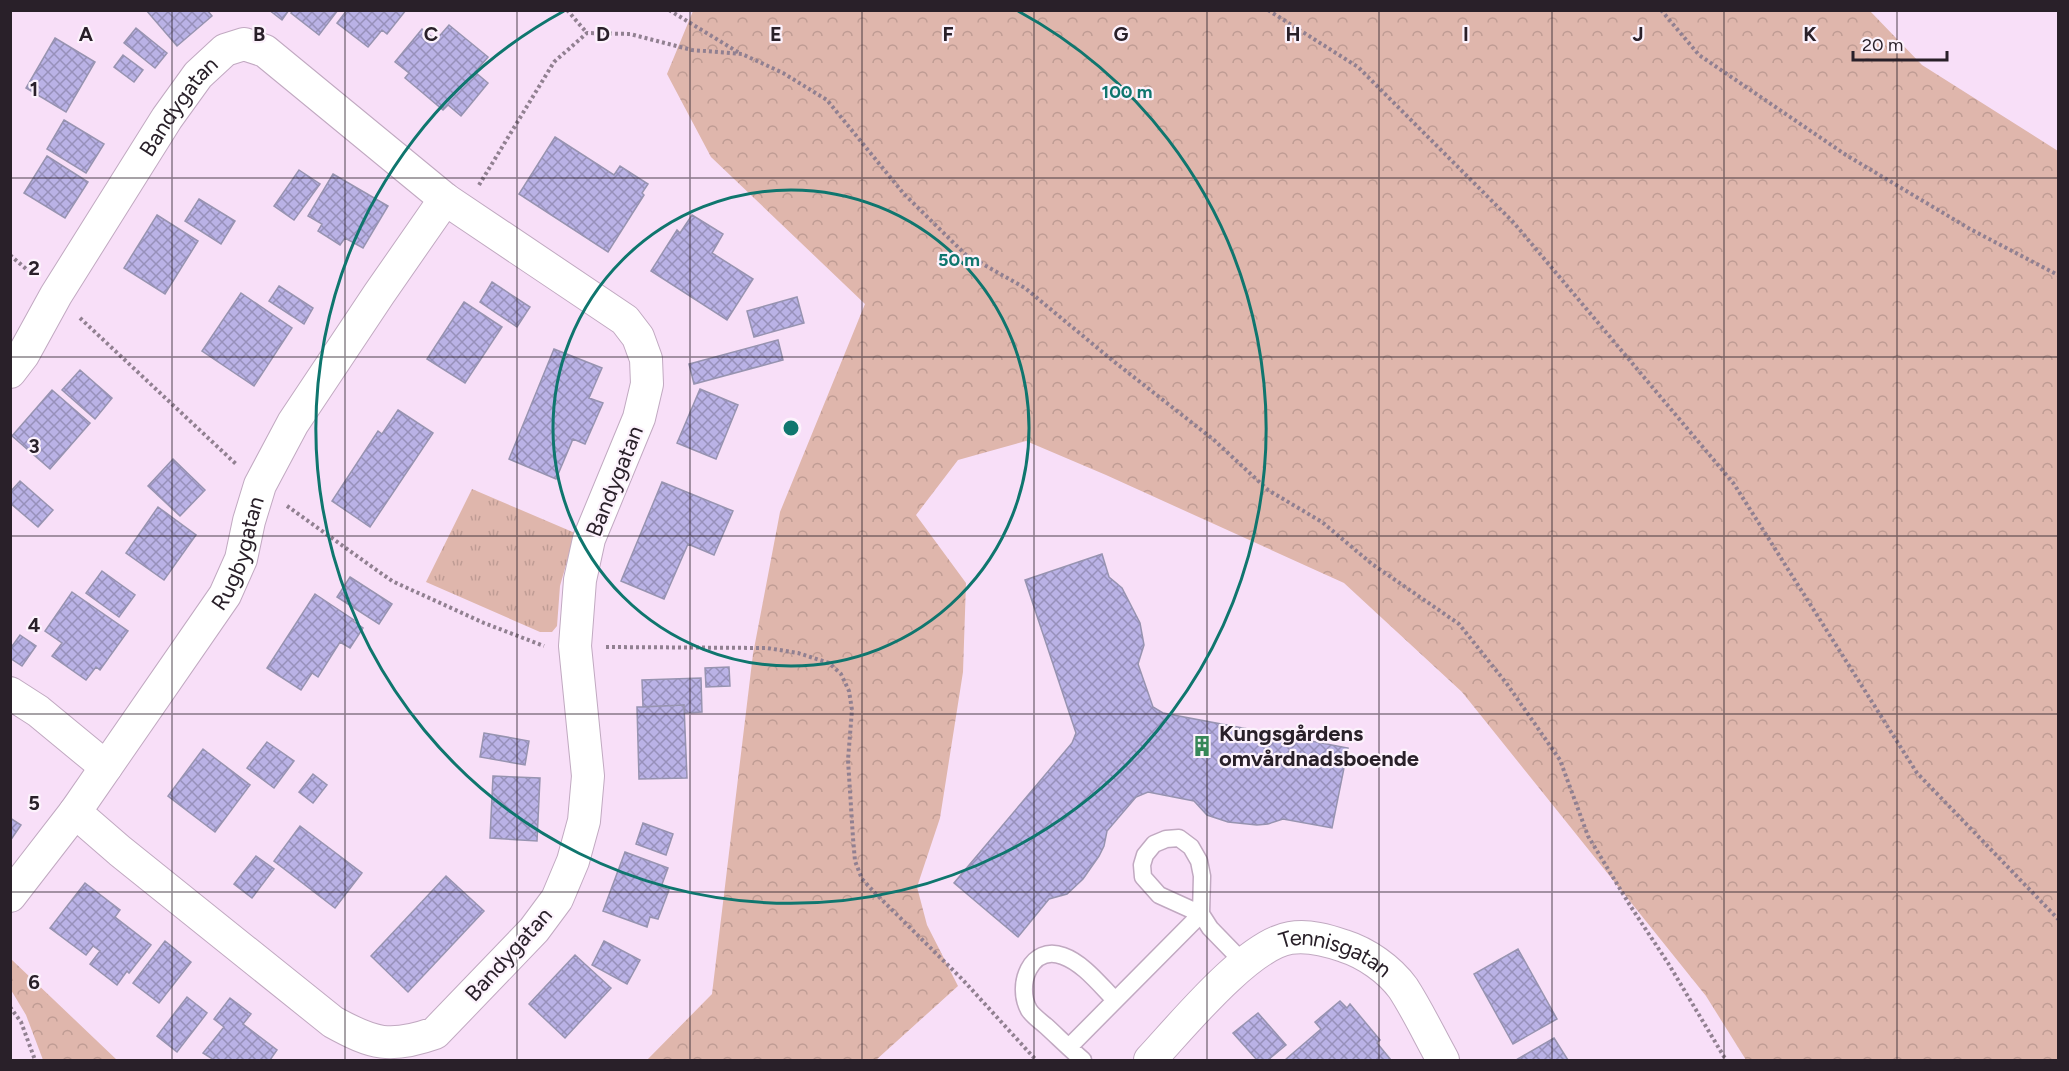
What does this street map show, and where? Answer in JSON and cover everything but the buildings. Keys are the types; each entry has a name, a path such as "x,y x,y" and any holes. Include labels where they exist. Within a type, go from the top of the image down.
{"street":[{"name":"Bandygatan","path":"10,372 167,118 198,75 225,50 244,44 265,51 454,205 625,320 638,337 646,358 647,384 639,418 589,539 580,580 575,646 588,776 584,821 573,861 557,899 534,930 435,1033 416,1040 388,1043 361,1037 333,1022 75,812"},
{"name":"Rugbygatan","path":"10,896 75,812 225,595 241,559 260,485 293,423 379,294 454,205"},
{"path":"10,693 38,711 106,767"},
{"name":"Tennisgatan","path":"1150,1060 1244,963 1263,949 1289,938 1323,938 1359,950 1382,966 1402,987 1443,1060"}],"lane":[{"path":"1068,1047 1201,914 1202,876 1199,861 1191,847 1179,838 1166,839 1154,844 1145,855 1142,865 1143,877 1159,895 1201,914 1210,928 1244,963"},
{"path":"1083,1060 1030,1011 1024,998 1023,981 1030,966 1041,957 1056,954 1065,956 1094,979 1115,1000"}],"path":[{"path":"567,10 587,33"},
{"path":"669,10 741,54 783,73 827,100 904,194 965,254 1025,288 1214,440 1268,490 1322,522 1372,564 1459,624 1507,684 1560,760 1588,836 1726,1060"},
{"path":"1268,10 1358,67 1514,223 1734,484 1917,773 2058,919"},
{"path":"1661,10 1700,55 1846,155 1970,229 2058,275"},
{"path":"454,205 554,62 587,33 630,34 692,50 741,54"},
{"path":"10,1007 21,1022 35,1060"}],"green space":[{"path":"693,11 1870,11 1922,65 2058,151 2058,1060 1746,1060 1706,996 1462,692 1344,583 1026,441 958,460 916,515 966,583 963,672 940,818 917,887 927,925 958,986 876,1060 647,1060 712,994 753,654 780,512 865,304 711,157 667,74"},
{"path":"472,489 575,533 560,586 557,626 552,632 540,632 426,582"},
{"path":"11,959 117,1060 43,1060 26,1015 11,990"}],"place":[{"name":"Kungsgårdens omvårdnadsboende","path":"1202,746"}]}
